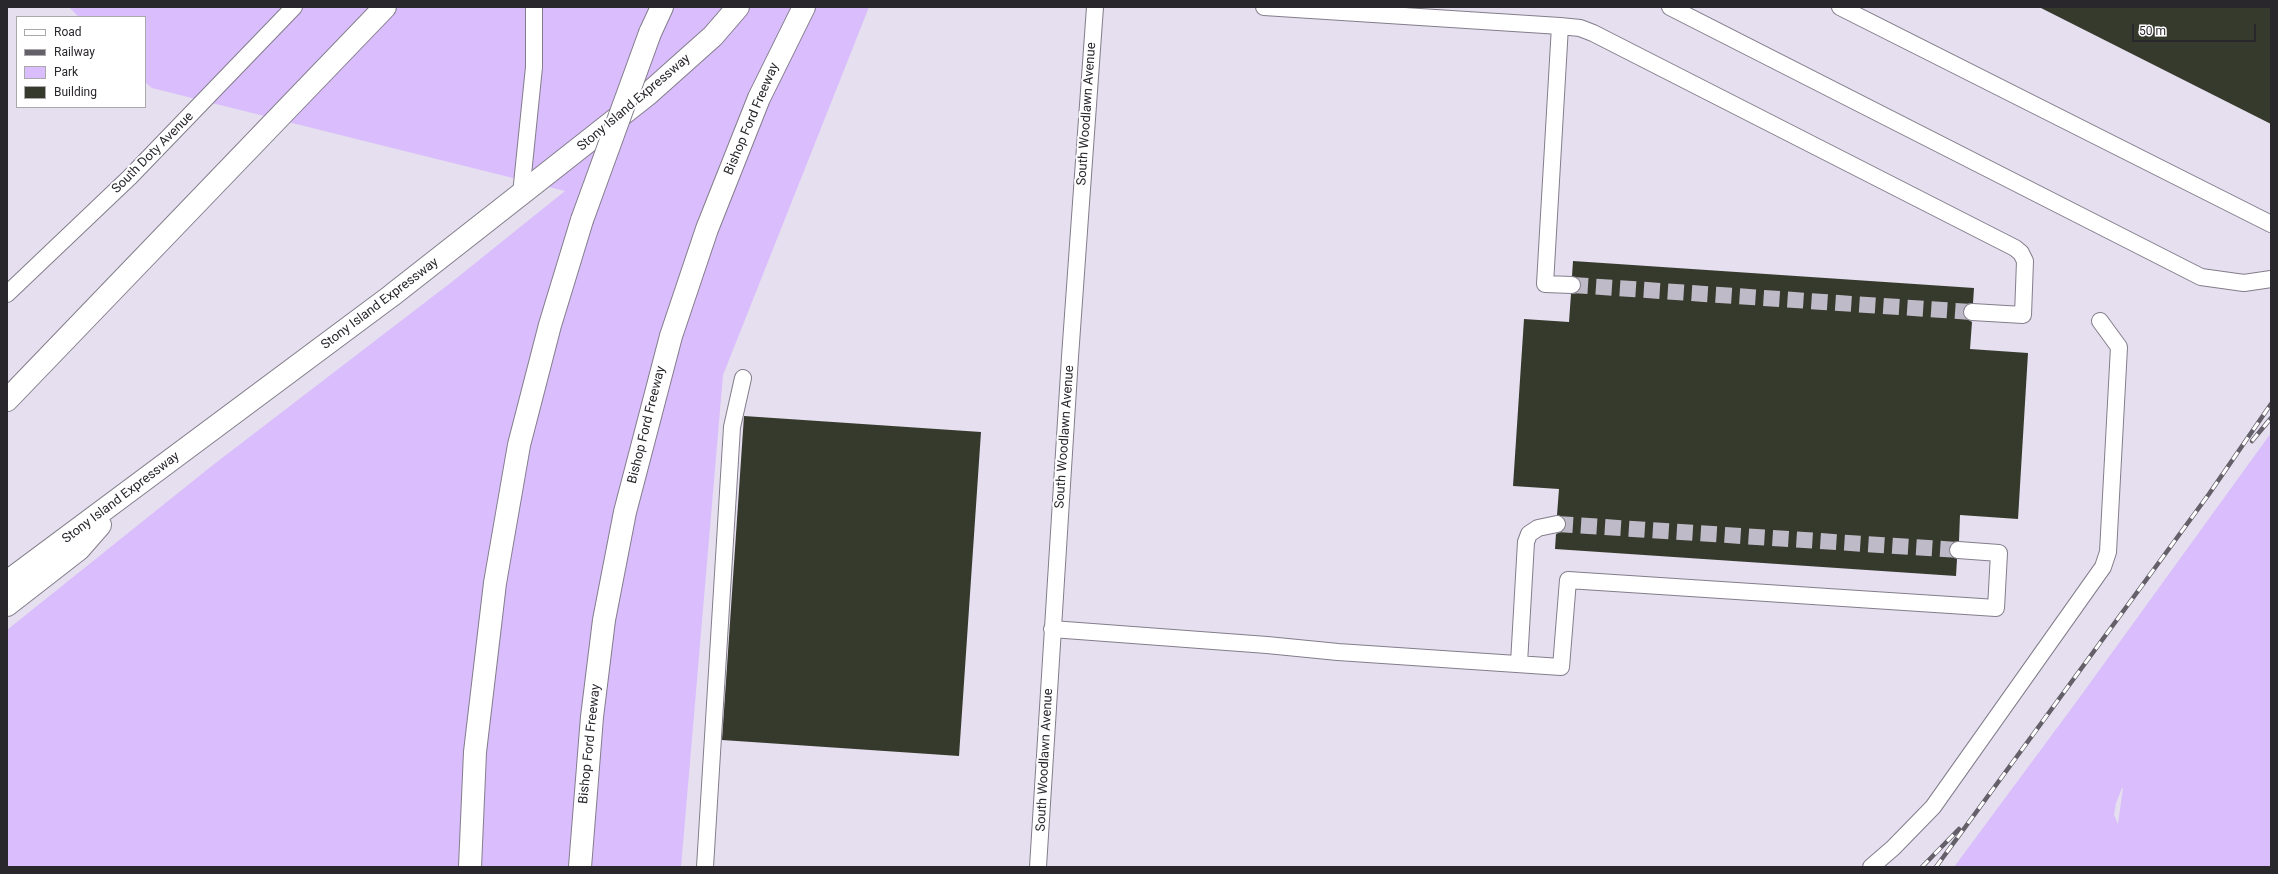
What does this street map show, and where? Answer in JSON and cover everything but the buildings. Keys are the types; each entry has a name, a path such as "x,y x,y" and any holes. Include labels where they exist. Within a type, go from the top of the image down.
{"highway":[{"path":"7,400 385,7"},
{"path":"470,867 475,752 494,583 519,445 550,325 582,220 650,33 662,7"},
{"name":"Stony Island Expressway","path":"7,582 391,296 521,194 648,94 713,36 738,7"},
{"name":"Bishop Ford Freeway","path":"580,867 592,717 604,620 625,512 670,336 707,229 759,98 804,7"},
{"path":"7,605 79,549 128,492"}],"street":[{"name":"South Doty Avenue","path":"7,294 130,177 294,7"},
{"path":"521,194 534,67 534,7"},
{"name":"South Woodlawn Avenue","path":"1038,867 1052,629 1095,7"},
{"path":"1264,7 1560,26 1580,28 1593,33 2015,248 2022,254 2025,261 2022,315 1972,312"},
{"path":"1670,7 2202,277 2244,284 2271,278"},
{"path":"1840,7 2271,224"},
{"path":"1560,26 1545,284 1572,286"},
{"path":"1871,867 1893,848 1933,807 2103,567 2108,552 2119,347 2100,321"},
{"path":"705,867 732,427 743,378"},
{"path":"1520,663 1526,542 1529,534 1538,528 1557,524"},
{"path":"1052,629 1267,645 1338,652 1561,666 1568,580 1996,608 1999,553 1958,550"}],"green space":[{"path":"69,7 869,7 723,375 681,867 7,867 7,630 213,465 453,281 565,191 152,88 146,83 146,16 78,16"},
{"path":"2271,433 2271,867 1954,867 2077,701","holes":["2123,788 2118,824 2114,815 2116,803"]}],"tunnel":[{"path":"1572,285 1972,312"},
{"path":"1557,524 1958,550"}],"railway":[{"path":"1936,867 2209,494 2271,404"},
{"path":"2252,441 2271,418"},
{"path":"1922,867 1959,829"}]}
